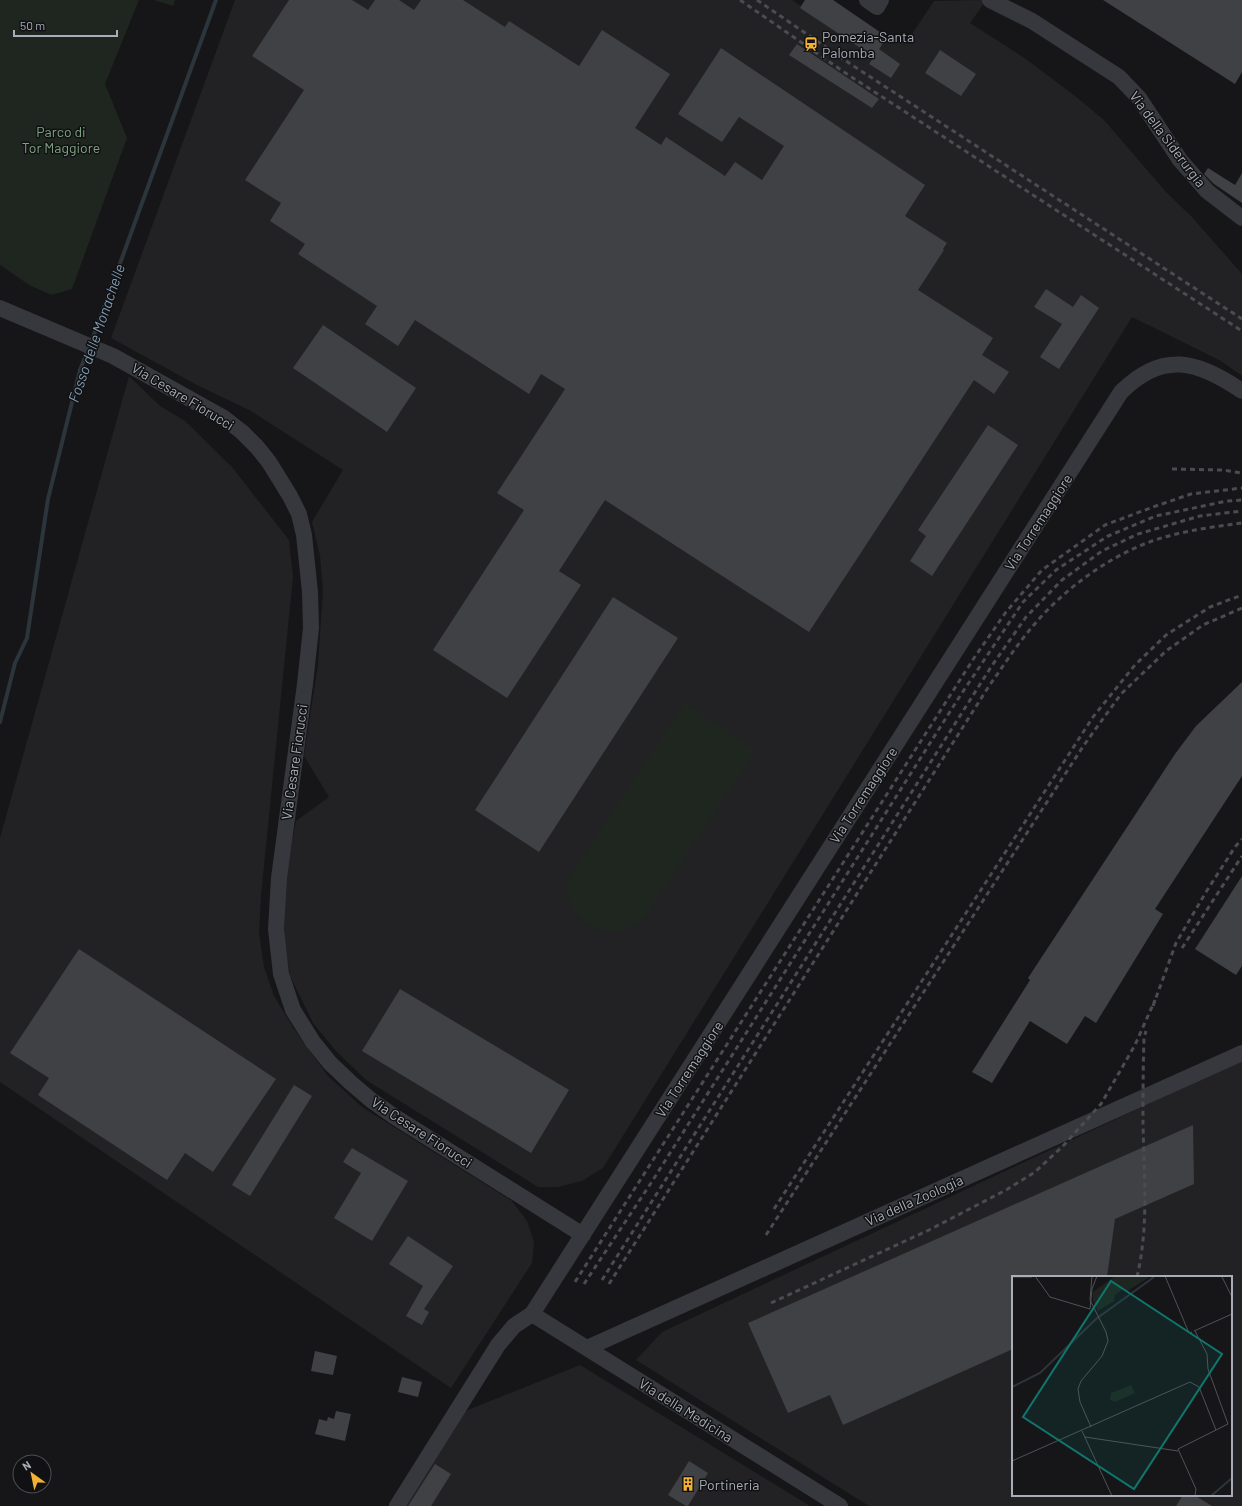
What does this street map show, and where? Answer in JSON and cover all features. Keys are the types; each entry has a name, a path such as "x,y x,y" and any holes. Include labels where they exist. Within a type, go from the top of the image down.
{"street":[{"path":"867,0 877,7 881,0"},
{"name":"Via della Siderurgia","path":"990,0 1032,21 1118,77 1139,98 1180,160 1207,191 1242,218"},
{"name":"Via Cesare Fiorucci","path":"0,308 113,356 224,418 242,432 269,462 299,514 308,563 311,628 279,878 276,929 281,974 293,1010 313,1042 330,1063 371,1100 395,1117 583,1235"},
{"name":"Via Torremaggiore","path":"532,1314 1121,392 1133,380 1144,374 1162,366 1175,364 1206,369 1242,391"},
{"name":"Via della Zoologia","path":"587,1348 1242,1053"},
{"path":"396,1506 498,1345 514,1326 532,1314"},
{"name":"Via della Medicina","path":"532,1314 840,1506"}],"shaded area":[{"path":"235,0 792,0 801,6 805,0 833,0 897,43 902,36 908,40 934,1 982,0 985,2 970,23 1026,59 1104,120 1166,192 1191,216 1242,274 1242,376 1221,361 1132,317 603,1168 582,1181 558,1187 538,1187 366,1080 335,1050 313,1023 290,976 284,936 285,877 296,821 329,797 304,756 318,664 323,591 320,556 312,522 343,470 251,411 197,385 111,338"},
{"path":"129,376 160,406 185,421 232,467 289,540 293,577 261,895 259,933 264,967 274,996 294,1029 328,1076 362,1107 512,1201 527,1221 534,1242 532,1263 451,1388 0,1082 0,838"},
{"path":"1242,1060 1242,1506 869,1506 636,1360 662,1332"},
{"path":"580,1365 810,1506 401,1506 458,1414"}],"green space":[{"name":"Parco di Tor Maggiore","path":"0,0 139,0 105,84 127,138 72,289 52,295 31,286 0,265"},
{"path":"154,0 175,0 173,6"},
{"path":"685,702 756,751 645,918 631,927 618,931 609,932 594,929 582,920 570,903 567,889 571,874"}],"building":[{"path":"289,0 352,0 368,10 375,0 399,0 414,10 421,0 463,0 505,27 509,21 579,66 602,30 670,74 635,128 661,145 666,137 725,176 735,162 762,180 784,146 739,117 722,142 678,114 721,48 925,185 905,216 947,243 918,290 993,338 982,355 1009,372 994,394 974,380 809,632 605,500 559,571 581,585 507,698 433,650 524,510 497,493 565,389 541,374 529,394 415,320 398,346 365,324 377,306 298,254 305,244 270,221 281,203 245,180 304,90 252,56"},
{"path":"805,0 833,0 887,37 874,57 800,8"},
{"path":"1103,0 1242,0 1242,72 1235,84"},
{"path":"797,44 879,99 872,108 789,55"},
{"path":"879,49 900,64 891,78 869,64"},
{"path":"940,50 976,74 961,96 925,73"},
{"path":"1208,168 1235,185 1242,173 1242,203 1214,184 1204,174"},
{"path":"1046,289 1073,307 1081,295 1099,308 1059,369 1040,357 1062,324 1034,307"},
{"path":"323,325 416,388 387,432 293,368"},
{"path":"988,425 1018,445 932,576 910,561 926,536 918,530"},
{"path":"613,597 678,638 539,852 475,810"},
{"path":"1242,682 1242,776 1155,909 1163,914 1096,1023 1085,1016 1067,1044 1030,1021 992,1083 972,1072 1030,980 1028,978 1175,754 1196,726"},
{"path":"1242,876 1242,966 1236,975 1195,949"},
{"path":"79,949 276,1079 213,1172 185,1153 167,1180 38,1095 49,1078 10,1053"},
{"path":"400,989 569,1090 531,1153 362,1051"},
{"path":"294,1085 312,1096 250,1196 232,1185"},
{"path":"1193,1125 1194,1184 1115,1219 1107,1276 1012,1276 1012,1349 843,1425 830,1395 788,1413 748,1323"},
{"path":"352,1148 408,1181 372,1241 334,1218 361,1173 343,1162"},
{"path":"408,1236 453,1266 424,1309 429,1312 422,1325 406,1316 423,1286 389,1264"},
{"path":"315,1351 337,1356 333,1375 311,1371"},
{"path":"402,1377 422,1382 418,1397 398,1392"},
{"path":"336,1411 351,1414 345,1441 315,1434 319,1419 327,1421 328,1417 334,1419"},
{"name":"Portineria","path":"689,1461 708,1473 688,1506 686,1506 668,1495"},
{"path":"435,1464 451,1474 431,1506 408,1506"},
{"path":"1182,1496 1196,1496 1212,1506 1176,1506"}],"waterway":[{"name":"Fosso delle Monachelle","path":"91,343 216,0"},
{"name":"Fosso delle Monachelle","path":"0,722 15,663 27,638 48,499 80,370 88,350"}],"railway":[{"path":"740,0 847,74 1242,331"},
{"path":"757,0 852,65 1242,319"},
{"path":"1172,469 1222,470 1242,473"},
{"path":"575,1282 974,658 1006,612 1042,570 1105,525 1191,494 1242,488"},
{"path":"584,1284 651,1183 958,699 1023,602 1056,570 1108,536 1156,516 1227,501 1242,500"},
{"path":"602,1280 991,667 1026,617 1062,580 1102,551 1138,534 1200,516 1242,511"},
{"path":"609,1284 989,686 1028,632 1054,604 1084,578 1100,567 1134,548 1174,535 1242,523"},
{"path":"774,1209 1093,717 1135,665 1166,635 1210,607 1242,595"},
{"path":"766,1235 1084,745 1121,694 1166,651 1203,625 1242,608"},
{"path":"1153,1006 1176,943 1206,892 1235,847 1242,839"},
{"path":"1182,948 1242,856"},
{"path":"771,1303 929,1230 1006,1190 1035,1172 1063,1146 1101,1104 1135,1045 1155,1000"},
{"path":"1137,1276 1143,1239 1145,1201 1143,1081 1144,1038 1146,1031"}],"place":[{"name":"Pomezia-Santa Palomba","path":"811,44"},
{"name":"Portineria","path":"688,1484"}]}
